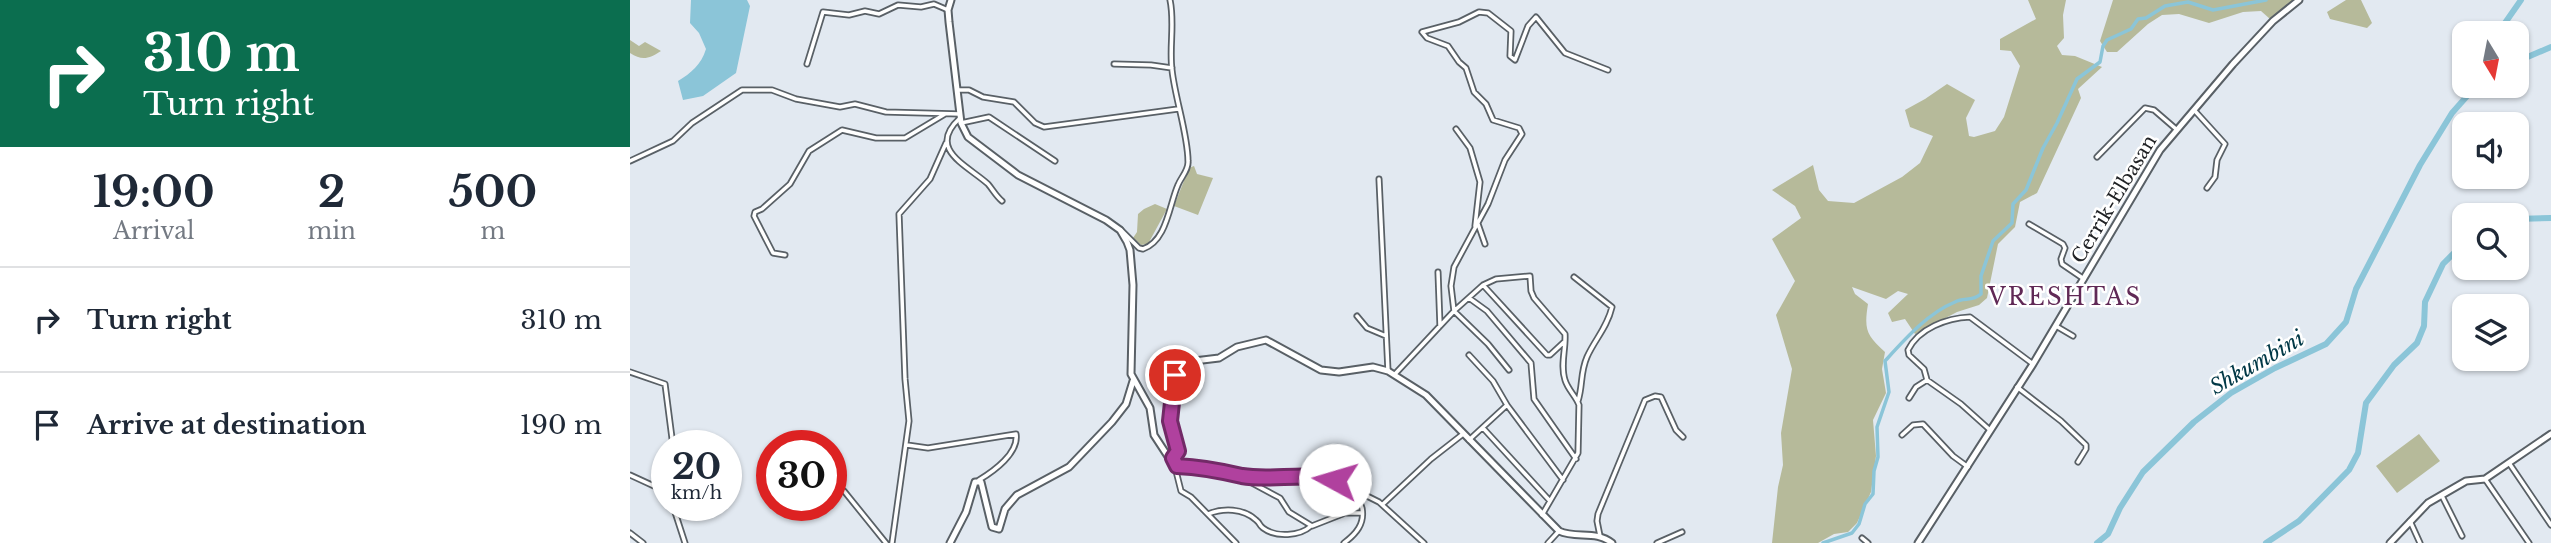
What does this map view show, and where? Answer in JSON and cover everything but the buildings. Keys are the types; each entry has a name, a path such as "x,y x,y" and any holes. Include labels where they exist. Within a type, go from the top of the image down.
{"main road":[{"path":"951,0 948,10 957,90 961,118 968,137 1018,175 1106,220 1120,230 1130,250 1133,267 1130,367 1133,381 1150,408 1154,435 1165,454 1173,458 1178,451 1170,421 1175,375 1183,363 1219,358 1237,347 1266,340 1321,370 1339,372 1373,367 1392,373 1426,395 1559,531 1567,535 1600,536 1612,543"},
{"name":"Cerrik-Elbasan","path":"1918,543 2033,365 2154,161 2176,129 2273,21 2299,0"},
{"path":"951,543 966,512 975,482 978,481 983,488 992,527 996,530 1000,527 1005,509 1017,495 1059,474 1077,461 1122,410 1133,381"},
{"path":"2390,543 2424,506 2441,494 2466,481 2486,479 2551,434"}],"street":[{"path":"1120,230 1143,249 1150,246 1163,229 1189,163 1172,68 1170,0"},
{"path":"807,64 824,12 849,15 864,11 879,14 898,5 921,7 934,4 948,10"},
{"path":"1509,370 1488,344 1454,311 1451,286 1454,267 1477,226 1505,160 1522,134 1521,130 1493,120 1486,104 1474,92 1466,68 1456,60 1448,46 1427,38 1422,32 1459,22 1479,12 1488,13 1509,28 1512,36 1510,56 1515,60 1528,26 1536,17 1565,53 1608,70"},
{"path":"1114,64 1172,68"},
{"path":"630,161 673,141 692,123 742,90 772,90 796,99 840,107 855,104 886,112 947,113 961,118 989,117 1055,161"},
{"path":"957,90 969,90 983,97 1014,102 1044,127 1178,109"},
{"path":"2097,156 2145,108 2154,110 2176,129"},
{"path":"2193,110 2225,144 2217,160 2214,177 2207,188"},
{"path":"785,255 773,253 754,216 755,212 790,184 809,152 842,131 876,138 909,137 947,113"},
{"path":"892,543 909,421 899,214 930,179 952,127 961,118"},
{"path":"1456,129 1464,136 1470,148 1480,182 1477,226 1485,244"},
{"path":"946,143 952,155 987,184 1002,201"},
{"path":"1379,179 1386,335 1392,373"},
{"path":"2029,224 2063,244 2065,248 2062,264 2084,279"},
{"path":"1438,272 1440,326"},
{"path":"1392,373 1483,285 1496,279 1530,276 1534,298 1565,334 1565,379 1578,401"},
{"path":"1542,515 1576,459 1580,380 1588,354 1608,323 1612,307 1574,277"},
{"path":"1483,285 1548,355 1565,342"},
{"path":"1469,298 1488,311 1531,363 1534,399 1576,459"},
{"path":"1357,317 1367,328 1386,335"},
{"path":"1990,430 1961,404 1927,380 1924,369 1909,355 1909,348 1930,328 1952,318 1970,317 2033,365"},
{"path":"2056,326 2073,336"},
{"path":"1469,355 1493,381 1507,405 1563,480"},
{"path":"630,372 665,384 671,430"},
{"path":"1909,398 1916,387 1927,380"},
{"path":"2017,387 2061,421 2086,445 2078,462"},
{"path":"1600,536 1597,517 1645,400 1661,397 1676,430 1683,437"},
{"path":"1469,440 1507,405"},
{"path":"1902,435 1913,425 1923,424 1953,456 1968,467"},
{"path":"1483,428 1550,501"},
{"path":"1383,505 1431,459 1463,434"},
{"path":"907,445 928,448 1016,435 1016,442 1005,460 978,481"},
{"path":"1173,458 1181,491 1191,497 1236,543"},
{"path":"2509,462 2551,525"},
{"path":"1177,466 1245,476 1335,480 1383,505 1424,543"},
{"path":"630,475 651,485"},
{"path":"1245,476 1250,482 1280,498 1289,512 1312,526"},
{"path":"1310,499 1311,477"},
{"path":"2486,479 2529,543"},
{"path":"1344,543 1359,529 1362,513 1359,491"},
{"path":"2441,494 2462,536"},
{"path":"847,495 886,543"},
{"path":"1208,514 1231,510 1250,516 1264,529 1279,533 1300,533 1345,513 1362,513"},
{"path":"678,521 685,543"},
{"path":"2410,521 2420,543"},
{"path":"1548,543 1559,531"},
{"path":"1657,543 1682,532"},
{"path":"630,533 643,543"},
{"path":"1862,538 1868,543"}],"green space":[{"path":"2028,0 2066,0 2063,15 2064,38 2057,46 2062,55 2075,56 2102,67 2078,89 2081,98 2037,193 2020,202 2015,227 1998,244 1987,298 1979,305 1957,312 1915,334 1905,319 1892,322 1888,313 1908,294 1898,291 1886,299 1852,287 1855,294 1868,304 1868,331 1885,352 1882,369 1886,393 1873,420 1876,456 1871,492 1857,523 1848,532 1834,534 1818,543 1772,543 1783,465 1781,433 1792,369 1776,315 1795,281 1772,239 1801,218 1795,206 1772,190 1813,165 1819,190 1828,201 1854,203 1902,177 1920,163 1933,136 1910,127 1905,110 1947,84 1975,100 1966,118 1969,136 1995,131 2004,117 2020,66 2011,51 2000,50 2000,39 2036,19"},
{"path":"2113,0 2293,0 2270,19 2261,11 2243,12 2209,23 2179,14 2162,15 2117,52 2107,52 2100,41"},
{"path":"2346,0 2361,0 2372,23 2367,28 2330,19 2327,12"},
{"path":"630,40 639,46 645,42 661,51 649,57 638,57 630,53"},
{"path":"1194,166 1197,174 1213,178 1198,215 1174,206 1189,168"},
{"path":"1155,204 1167,209 1148,244 1141,245 1133,238 1137,232 1138,214"},
{"path":"2419,434 2440,461 2397,493 2376,466"}],"water":[{"path":"691,0 747,0 750,6 736,73 703,96 683,100 678,81 695,68 706,49 699,33 690,23"}],"waterway":[{"path":"1823,543 1852,533 1859,524 1865,504 1873,494 1878,457 1877,427 1889,392 1885,361 1917,327 1935,313 1958,301 1981,294 1981,276 1993,241 2012,223 2013,204 2026,190 2077,79 2100,62 2107,40 2131,29 2138,19 2146,18 2165,6 2188,2 2213,10 2266,0"},
{"name":"Shkumbini","path":"2506,21 2521,0"},
{"name":"Shkumbini","path":"2529,56 2551,47"},
{"name":"Shkumbini","path":"2097,543 2108,534 2120,508 2143,472 2194,422 2231,393 2326,344 2346,322 2356,289 2420,165 2452,113 2465,98"},
{"name":"Shkumbini","path":"2529,219 2551,218"},
{"name":"Shkumbini","path":"2266,543 2299,521 2349,470 2358,453 2366,403 2394,365 2417,343 2424,326 2425,302 2443,264 2452,255"}],"district":[{"name":"VRESHTAS","path":"2065,297"}],"route":[{"path":"1175,375 1170,426 1177,445 1178,451 1173,458 1177,466 1242,476 1335,480"}]}
